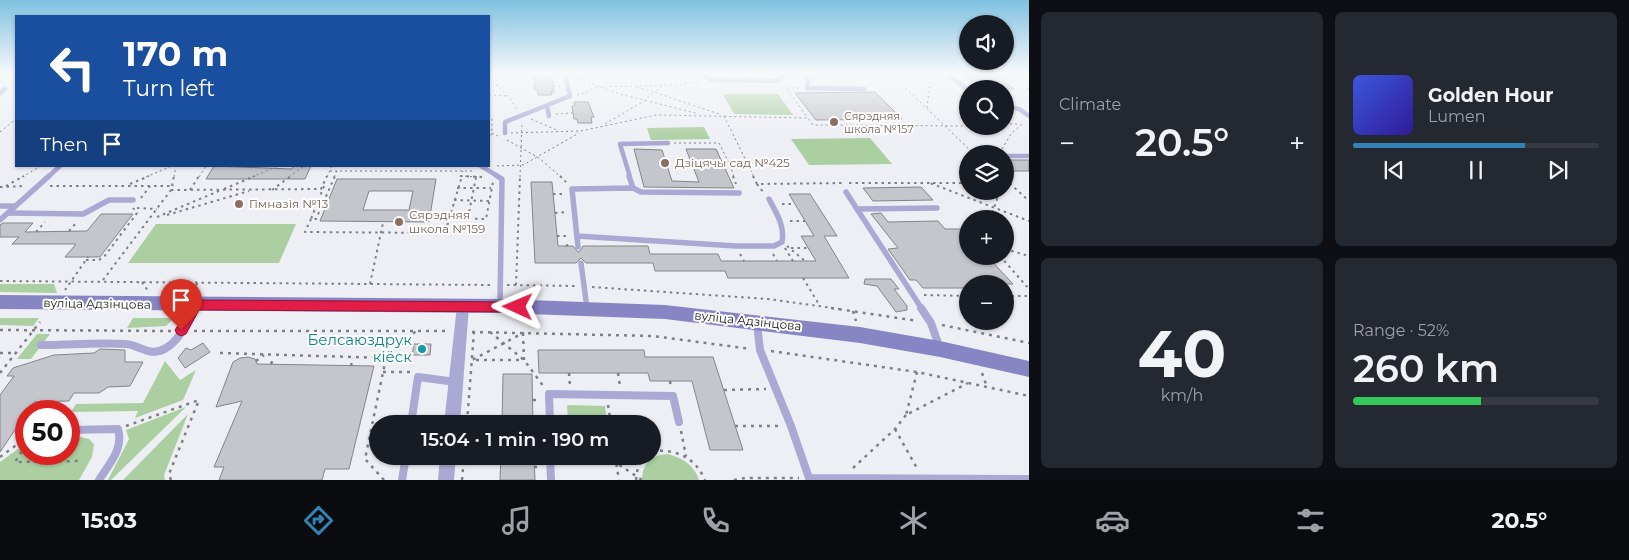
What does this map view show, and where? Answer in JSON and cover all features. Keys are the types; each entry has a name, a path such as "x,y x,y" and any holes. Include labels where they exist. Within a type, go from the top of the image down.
{"main road":[{"name":"вуліца Адзінцова","path":"0,302 193,300 587,308 664,312 860,335 940,349 1029,369"}],"street":[{"path":"453,415 456,382 468,332 463,306"},
{"path":"446,480 447,465"}],"lane":[{"path":"505,133 505,122 569,96"},
{"path":"547,106 549,115"},
{"path":"1014,108 1029,116"},
{"path":"633,188 620,144 668,143"},
{"path":"1014,156 1029,156"},
{"path":"0,220 59,167"},
{"path":"483,168 502,179 500,306"},
{"path":"578,246 573,191 633,188 641,192 739,193"},
{"path":"846,192 932,323 940,349"},
{"path":"8,213 83,214 109,200 133,200"},
{"path":"577,236 736,246 774,246 782,242 784,234 781,221 770,202"},
{"path":"0,206 14,206"},
{"path":"857,209 937,208"},
{"path":"581,263 587,308"},
{"path":"41,345 126,344 152,352 174,341 181,330 193,300"},
{"path":"757,322 760,350 791,426 809,478 1029,479"},
{"path":"412,415 418,377 456,382"},
{"path":"550,415 549,394 673,396 679,422"},
{"path":"80,430 118,428 122,437 121,444 99,480"},
{"path":"402,480 404,465"},
{"path":"550,465 551,480"}],"path":[{"path":"508,96 522,116 561,132"},
{"path":"628,96 704,115"},
{"path":"603,126 649,96"},
{"path":"667,96 733,118 808,118"},
{"path":"792,96 813,125 959,126"},
{"path":"914,96 964,145"},
{"path":"927,108 928,96"},
{"path":"549,115 573,113"},
{"path":"492,133 581,131 656,115 723,115"},
{"path":"723,115 758,184 770,202 794,204"},
{"path":"490,116 492,118 490,128 492,133 499,136"},
{"path":"516,285 522,116"},
{"path":"0,132 15,120"},
{"path":"1014,124 1029,121"},
{"path":"1004,145 1020,124"},
{"path":"490,166 521,166 581,131"},
{"path":"490,138 492,133"},
{"path":"506,140 521,147 560,175 573,191"},
{"path":"668,143 719,143 730,165 739,193"},
{"path":"730,165 748,165"},
{"path":"6,186 39,167"},
{"path":"128,185 170,167"},
{"path":"103,281 174,186 176,167"},
{"path":"190,190 205,167"},
{"path":"157,217 276,167"},
{"path":"272,190 303,167"},
{"path":"332,167 305,232 445,233 462,171"},
{"path":"171,190 321,189 332,167"},
{"path":"330,171 462,171 482,170 483,168"},
{"path":"311,219 316,219 337,171"},
{"path":"460,176 484,177"},
{"path":"468,218 476,177"},
{"path":"449,218 486,219 492,188 493,179 491,177"},
{"path":"930,183 1029,221"},
{"path":"758,184 959,183"},
{"path":"133,208 150,186"},
{"path":"0,187 174,186"},
{"path":"1014,187 1029,200"},
{"path":"457,188 492,188"},
{"path":"150,219 252,190"},
{"path":"553,194 573,191"},
{"path":"454,200 489,201"},
{"path":"992,210 996,200"},
{"path":"133,208 158,209"},
{"path":"63,292 87,258 99,260 104,257 137,213 133,208"},
{"path":"554,212 575,212"},
{"path":"781,221 805,221"},
{"path":"370,284 383,233 383,223"},
{"path":"557,236 577,236"},
{"path":"782,242 805,261"},
{"path":"782,242 793,261"},
{"path":"790,248 808,248"},
{"path":"1014,252 1029,256"},
{"path":"1008,265 1029,289"},
{"path":"803,278 820,306"},
{"path":"0,282 103,281 584,286 714,295 820,306 932,323 1029,342"},
{"path":"142,282 148,291"},
{"path":"193,300 198,282"},
{"path":"1023,282 1029,282"},
{"path":"914,295 959,296"},
{"path":"1014,296 1029,296"},
{"path":"0,373 40,322"},
{"path":"0,330 416,331 653,336 917,372 1029,396"},
{"path":"384,480 364,459 386,358 416,331"},
{"path":"468,332 472,360 468,415"},
{"path":"490,332 524,360 549,394"},
{"path":"472,360 523,333"},
{"path":"523,333 524,360"},
{"path":"0,353 16,353"},
{"path":"220,353 386,358"},
{"path":"256,361 264,354"},
{"path":"271,364 274,356"},
{"path":"351,366 353,357"},
{"path":"472,360 524,360"},
{"path":"383,372 414,372"},
{"path":"843,478 895,429 906,415 917,372"},
{"path":"569,373 571,394"},
{"path":"618,373 622,395"},
{"path":"906,415 968,383"},
{"path":"724,390 776,389"},
{"path":"607,395 610,415"},
{"path":"118,428 199,400 169,474 171,480"},
{"path":"679,422 686,456"},
{"path":"735,426 791,426"},
{"path":"895,429 922,478"},
{"path":"0,457 15,446"},
{"path":"661,450 674,451 686,456 695,463 705,480"},
{"path":"462,480 463,465"},
{"path":"616,465 619,480"},
{"path":"619,465 636,478 642,480"},
{"path":"636,478 639,465"},
{"path":"734,480 809,478"}],"green space":[{"path":"724,96 780,96 793,115 734,114"},
{"path":"704,127 710,139 651,140 647,128"},
{"path":"870,138 892,164 809,165 791,139"},
{"path":"156,224 296,224 279,263 128,263"},
{"path":"0,284 54,284 57,293 0,292"},
{"path":"0,318 39,318 33,326 0,325"},
{"path":"133,318 174,318 166,326 127,328"},
{"path":"37,334 50,334 31,359 17,359"},
{"path":"165,361 180,380 196,370 183,400 135,418 138,411 80,412 80,404 143,403"},
{"path":"567,405 605,406 606,415 568,415"},
{"path":"186,407 111,480 108,480 129,439 126,430"},
{"path":"188,414 164,475 165,480 123,480"},
{"path":"80,437 89,439 94,444 92,457 79,480 0,480 0,462 15,451 15,465 80,465"},
{"path":"668,454 687,463 694,470 699,480 642,480 642,474 646,465 661,465 662,455"}],"building":[{"path":"798,96 879,96 902,119 816,120"},
{"path":"574,102 588,102 594,117 591,117 592,123 578,123 577,119 574,119 572,106 575,106"},
{"path":"634,149 662,150 672,181 699,182 686,149 716,149 734,188 644,187"},
{"path":"1014,160 1029,160 1029,171 1014,171"},
{"path":"213,167 292,169 293,167 311,167 305,179 206,179"},
{"path":"337,179 436,179 429,222 320,221","holes":["369,191 413,191 409,210 363,210"]},
{"path":"531,182 552,182 558,246 573,246 578,252 583,246 648,246 650,254 718,254 721,261 816,261 801,236 814,236 789,194 810,194 837,236 824,236 849,278 728,278 725,271 655,271 653,263 586,263 581,258 576,263 535,263"},
{"path":"921,187 933,200 873,201 863,188"},
{"path":"881,213 888,222 938,221 945,229 959,229 959,265 995,265 1005,275 959,275 959,288 923,288 916,280 910,280 888,249 898,248 871,214"},
{"path":"101,214 133,214 100,257 65,257 76,244 12,244 19,237 0,237 0,225 3,223 33,223 25,232 87,231"},
{"path":"865,279 891,279 899,289 894,289 907,306 907,310 896,312 877,286 864,284"},
{"path":"203,343 210,352 185,368 178,358 186,348 191,350"},
{"name":"Белсаюздрук кіёск","path":"414,344 431,344 430,355 412,355"},
{"path":"100,349 125,350 125,362 143,362 130,386 108,387 99,393 74,393 70,400 15,400 15,430 0,452 0,395 14,376 7,376 13,368 54,355 94,353"},
{"path":"538,350 644,350 645,357 713,357 743,450 710,450 692,381 650,381 648,373 539,373"},
{"path":"248,357 255,359 257,364 374,366 349,469 325,469 322,480 219,480 224,467 214,467 242,401 216,407 233,362 240,358"},
{"path":"503,374 532,374 533,415 502,415"},
{"path":"501,465 534,465 535,480 500,480"}],"place":[{"name":"Сярэдняя школа №157","path":"834,122"},
{"name":"Дзіцячы сад №425","path":"665,163"},
{"name":"Гімназія №13","path":"239,204"},
{"name":"Сярэдняя школа №159","path":"399,222"},
{"name":"Белсаюздрук кіёск","path":"422,349"}],"route":[{"path":"181,330 196,305 518,307"}]}
